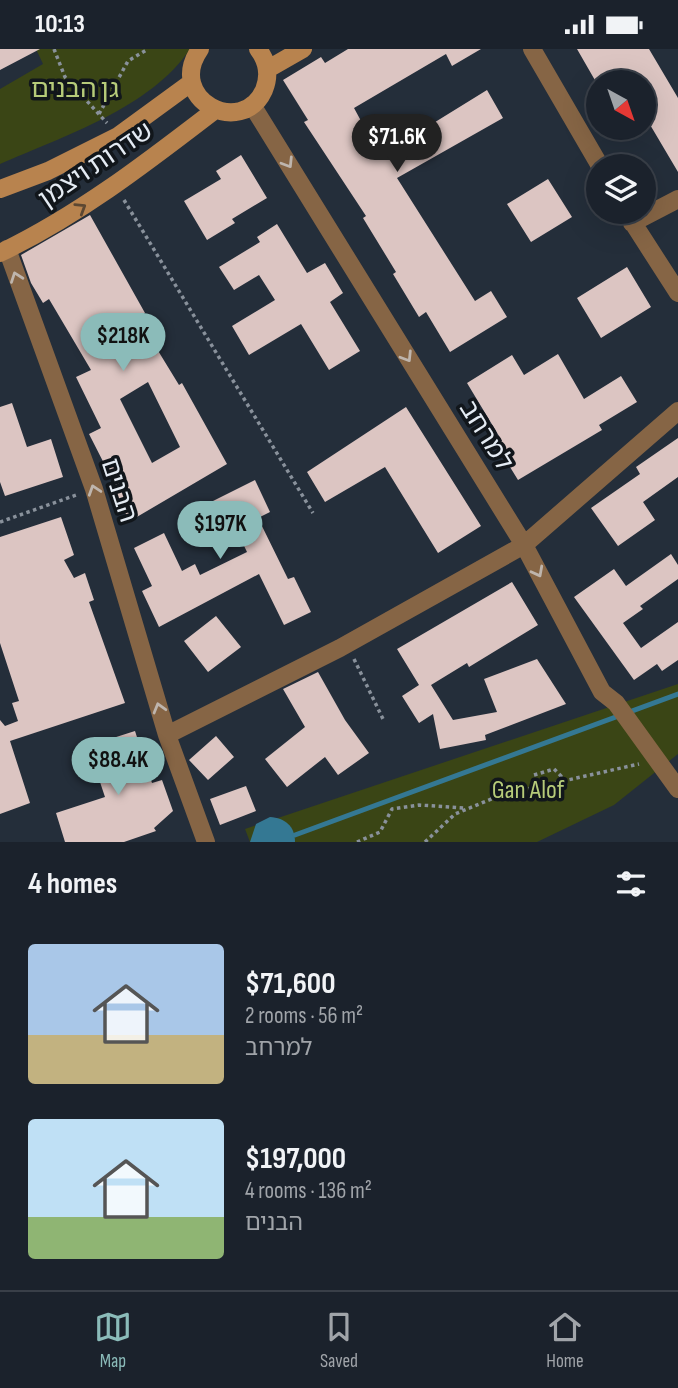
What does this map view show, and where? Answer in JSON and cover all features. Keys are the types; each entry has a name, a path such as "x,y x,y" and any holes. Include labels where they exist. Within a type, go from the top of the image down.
{"street":[{"path":"200,49 191,69 196,93 215,110 240,111 252,105 267,83 268,69 258,49"},
{"path":"268,69 303,49"},
{"path":"533,49 593,154"},
{"name":"שדרות ויצמן","path":"0,188 48,171 118,136 192,82"},
{"name":"למרחב","path":"252,105 524,545 602,692 616,702 668,766 678,789"},
{"name":"שדרות ויצמן","path":"2,247 116,187 215,110"},
{"path":"656,207 678,199"},
{"path":"634,224 678,293"},
{"name":"הבנים","path":"2,247 94,489 167,735 206,842"},
{"path":"167,735 347,645 524,545 678,411"}],"path":[{"path":"54,49 65,77 118,136"},
{"path":"99,114 128,61 148,49"},
{"path":"116,187 313,513"},
{"path":"0,522 94,489"},
{"path":"347,645 383,719"},
{"path":"425,842 455,814 501,795 668,766"},
{"path":"534,775 554,769 561,776 556,784"},
{"path":"357,842 380,832 392,809 419,805 466,809"}],"green space":[{"name":"גן הבנים","path":"36,49 190,49 153,88 130,104 77,131 0,164 0,89 43,64"},
{"name":"Gan Alof","path":"678,684 678,754 614,805 537,842 250,842 245,829"}],"water":[{"path":"270,817 288,824 293,831 295,842 250,842 256,824"}],"building":[{"path":"0,49 40,49 0,70"},
{"path":"348,49 481,49 452,66 446,54 354,108 373,143 411,119 419,132 487,90 503,118 397,178 475,301 491,291 507,317 450,352 426,312 419,317 393,274 396,272 363,218 366,216 304,122 308,120 283,80 321,57 325,63"},
{"path":"577,49 649,49 678,98 678,172 656,135 656,70 589,70"},
{"path":"241,155 267,198 232,219 235,223 207,240 184,201 221,179 216,171"},
{"path":"548,179 572,217 531,242 507,204"},
{"path":"90,215 145,313 138,318 179,385 182,383 227,464 130,521 111,488 115,485 89,434 101,428 76,377 91,370 49,299 43,303 31,283 21,255","holes":["148,382 180,447 152,463 120,399"]},
{"path":"277,224 307,273 325,263 343,293 330,302 360,351 329,370 301,324 249,355 232,326 275,300 259,275 234,290 219,267 260,242 257,237"},
{"path":"627,267 651,307 601,338 577,298"},
{"path":"558,354 584,399 621,376 637,402 599,425 602,430 518,480 496,444 502,441 467,383 512,355 524,375"},
{"path":"12,403 27,447 51,439 63,477 5,496 0,482 0,407"},
{"path":"406,407 481,526 438,553 385,467 325,502 307,472"},
{"path":"678,438 678,477 643,502 655,520 618,546 591,508 640,474 636,467"},
{"path":"255,480 270,512 258,518 288,579 294,577 311,612 284,625 259,574 159,627 142,591 152,586 134,548 164,533 182,571 195,564 200,575 247,552 235,527 199,544 185,515"},
{"path":"61,517 74,555 64,560 74,578 85,573 94,600 89,602 125,703 10,741 30,803 0,814 0,720 5,726 18,721 12,703 19,701 0,643 0,537"},
{"path":"671,554 678,565 678,579 640,606 643,609 623,623 641,648 678,622 678,660 662,671 657,664 634,680 574,597 614,569 626,586"},
{"path":"512,582 538,625 469,667 467,663 431,685 453,720 497,712 484,679 537,659 566,704 485,735 486,740 440,749 433,714 419,723 402,696 419,685 397,649"},
{"path":"216,616 241,647 208,672 184,641"},
{"path":"318,672 345,720 369,753 338,775 325,757 287,787 265,759 305,727 283,689"},
{"path":"135,731 152,783 162,780 173,811 154,828 156,831 124,842 65,842 56,813 105,797 88,746"},
{"path":"216,736 234,757 208,780 189,760"},
{"path":"246,786 256,811 220,825 210,799"}],"waterway":[{"path":"295,835 678,694"}]}
